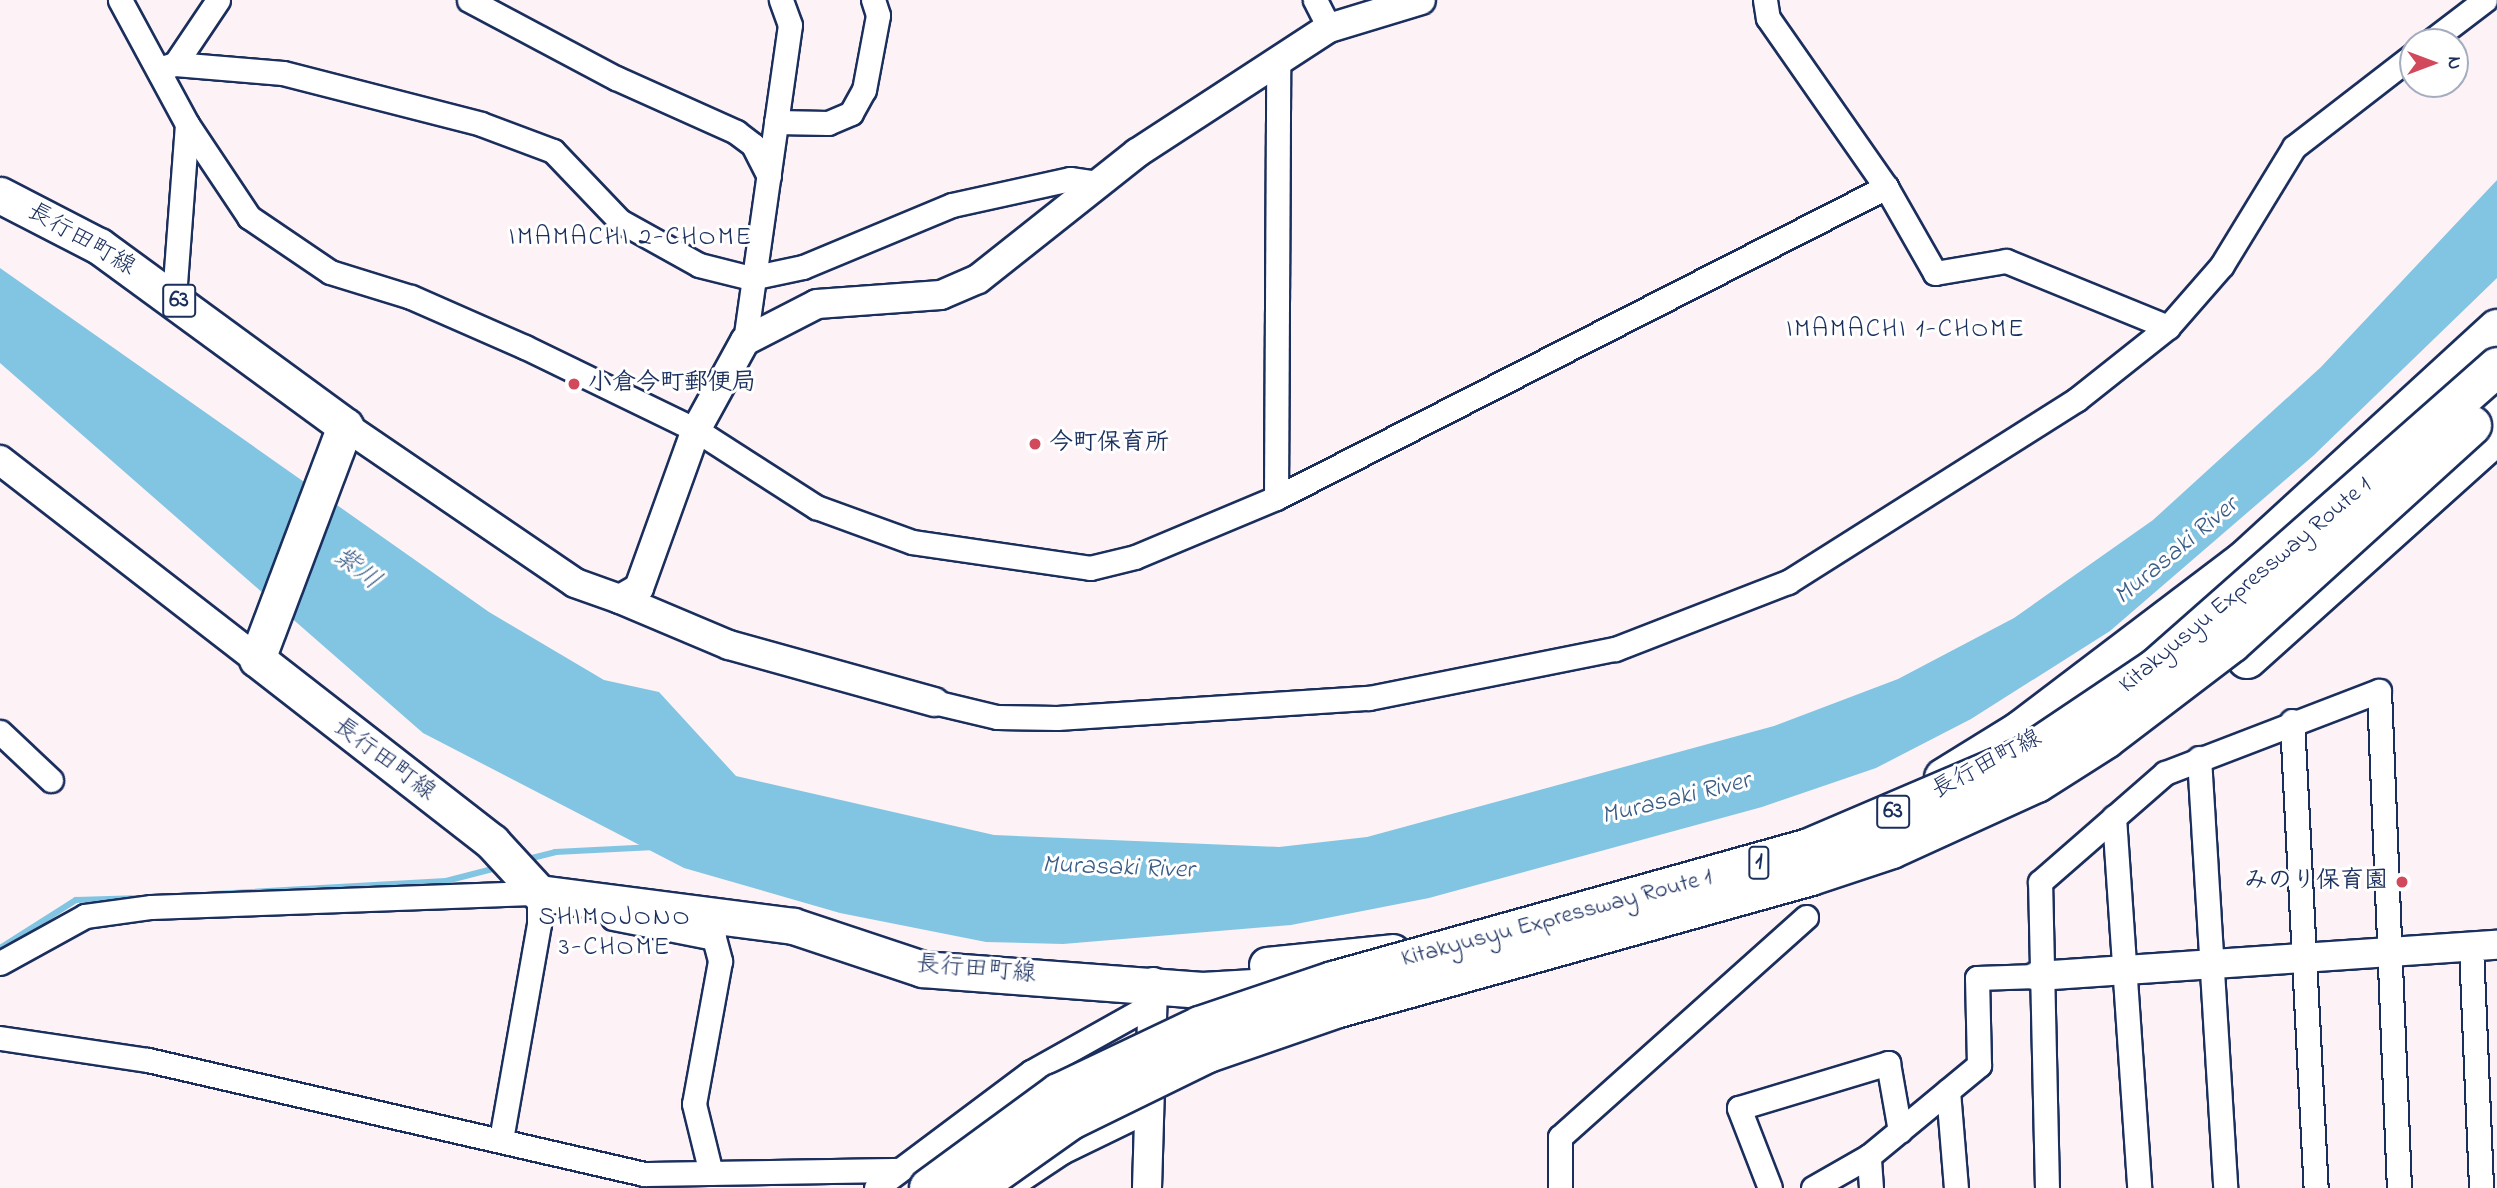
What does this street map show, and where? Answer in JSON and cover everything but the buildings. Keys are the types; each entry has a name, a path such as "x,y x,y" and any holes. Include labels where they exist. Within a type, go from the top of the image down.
{"highway":[{"path":"1887,832 2243,562 2497,329"},
{"name":"Kitakyusyu Expressway Route 1","path":"975,1188 1071,1120 1208,1053 1335,1009 1745,897 1887,832 1957,790 2025,756 2156,668 2497,367"},
{"name":"Kitakyusyu Expressway Route 1","path":"912,1179 1059,1093 1200,1026 1332,981 1785,855 1887,832 2037,783 2170,693 2497,402"},
{"path":"1887,832 1969,826 2159,721 2247,659 2497,435"}],"main road":[{"name":"長行田町線","path":"0,195 99,246 174,297 343,432"},
{"name":"長行田町線","path":"1151,994 1381,955 1637,901 1842,836 2013,757 2213,612 2497,353"},
{"name":"長行田町線","path":"260,649 492,842 539,893 610,900 793,926 922,969 1151,994 1369,981 1663,924 1883,856 2074,763 2181,688 2497,409"},
{"path":"260,649 343,432"}],"street":[{"path":"120,0 165,67 187,124 249,217 330,272 467,320 696,430 816,507 912,542 981,557 1090,568 1159,548 1276,498 1886,187"},
{"path":"165,67 218,0"},
{"path":"469,0 616,79 736,132 753,145 769,176"},
{"path":"620,599 639,588 696,430 745,341 751,278 769,176 790,25 781,0"},
{"path":"776,122 828,123 851,113 864,90 878,15 873,0"},
{"path":"1315,0 1329,28"},
{"path":"745,341 817,304 941,295 978,279 1098,183 1329,28 1421,0"},
{"path":"1765,0 1768,18 1886,187 1935,273 2006,261 2168,327"},
{"path":"2448,28 2485,0"},
{"path":"1276,498 1278,64"},
{"path":"343,432 575,583 729,645 934,702 996,717 1057,719 1369,698 1615,649 1788,582 2076,400 2168,327 2222,265 2294,147 2399,66"},
{"path":"165,67 284,73 481,124 553,151 620,221 699,265 751,278 803,267 952,205 1070,178 1098,183"},
{"path":"174,297 187,124"},
{"path":"5,470 260,649"},
{"path":"2047,1188 2037,976 2040,882 2165,773 2292,721 2379,691 2386,953 2399,1188"},
{"path":"2292,721 2300,959 2316,1188"},
{"path":"0,732 51,780"},
{"path":"2199,758 2225,1188"},
{"path":"2114,817 2129,970 2139,1188"},
{"path":"0,963 85,916 151,907 539,893 539,924 501,1140"},
{"path":"610,900 606,917 714,938 720,961 694,1104 711,1173"},
{"path":"1560,1188 1560,1137 1806,917"},
{"path":"1813,1188 1869,1157 1979,1065 1977,978 2484,946 2482,1188"},
{"path":"1147,1188 1151,994"},
{"path":"876,1188 912,1179 1031,1072 1151,994"},
{"path":"0,1038 148,1060 644,1174 711,1173 912,1179"},
{"path":"1770,1188 1739,1108 1888,1063 1900,1131"},
{"path":"1948,1091 1956,1188"},
{"path":"1008,1188 1062,1152 1150,1109"},
{"path":"1869,1157 1871,1188"}],"water":[{"path":"2497,180 2497,278 2313,456 2110,631 1971,719 1876,768 1762,807 1429,898 1291,925 1063,944 986,942 840,913 684,868 423,733 0,363 0,268 489,612 604,680 659,692 736,776 994,835 1279,847 1367,837 1774,726 1898,679 2014,618 2153,520 2321,367"}],"waterway":[{"path":"524,860 555,852 655,847"},
{"path":"215,894 446,881 500,867"},
{"path":"0,948 76,900 142,898"}],"place":[{"name":"小倉今町郵便局","path":"574,384"},
{"name":"今町保育所","path":"1035,444"},
{"name":"みのり保育園","path":"2402,882"}],"district":[{"name":"IMAMACHI 2-CHOME","path":"631,239"},
{"name":"IMAMACHI 1-CHOME","path":"1906,331"},
{"name":"SHIMOJONO 3-CHOME","path":"615,934"}],"water label":[{"name":"Murasaki River","path":"2177,552"},
{"name":"紫川","path":"356,570"},
{"name":"Murasaki River","path":"1676,800"},
{"name":"Murasaki River","path":"1118,869"}]}
